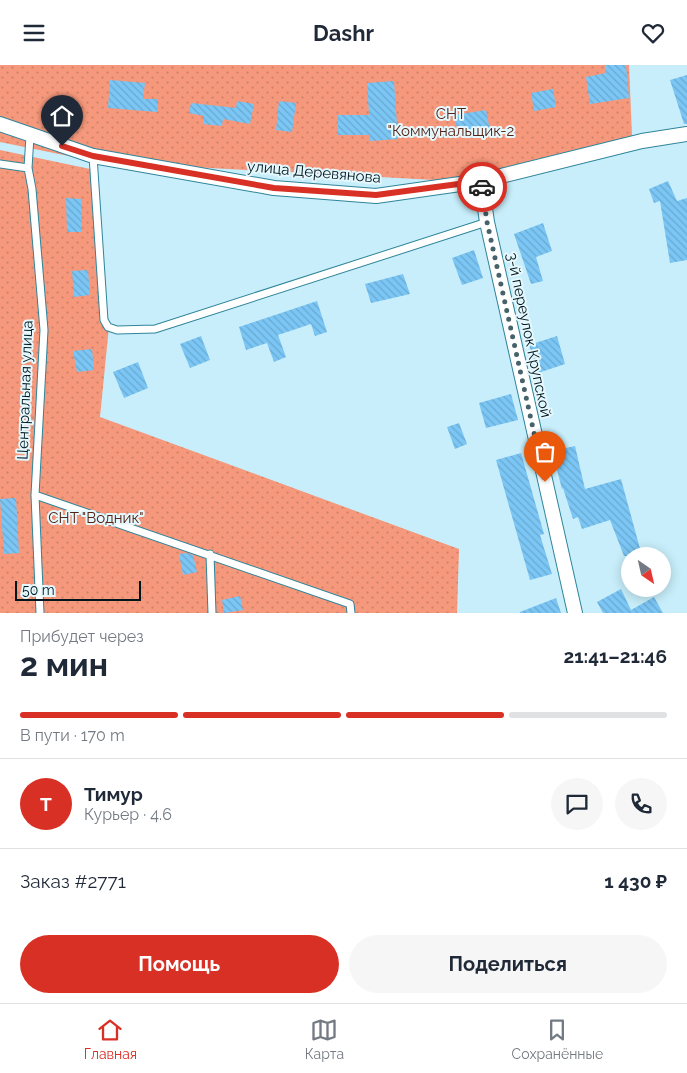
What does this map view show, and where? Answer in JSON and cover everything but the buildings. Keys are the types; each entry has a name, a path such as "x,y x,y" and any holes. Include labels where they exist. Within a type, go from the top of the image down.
{"street":[{"name":"улица Деревянова","path":"0,124 30,136 93,156 274,188 376,195 481,181 642,141 687,134"},
{"name":"3-й переулок Крупской","path":"481,181 487,222 575,613"}],"lane":[{"name":"Центральная улица","path":"30,136 28,168 32,189 44,330 35,495 40,613"},
{"path":"93,156 104,320 108,327 117,330 155,329 487,222"},
{"path":"0,164 28,168"},
{"path":"35,495 350,604 351,613"},
{"path":"210,554 212,613"}],"green space":[{"name":"СНТ \"Коммунальщик-2","path":"0,65 629,65 632,136 472,182 98,162 0,142"},
{"name":"СНТ \"Водник\"","path":"0,150 90,169 109,326 100,417 459,549 457,613 0,613"}],"way so far":[{"path":"482,187 487,222 545,482"}],"route":[{"path":"62,146 93,156 274,188 376,195 481,181 482,187"}]}
